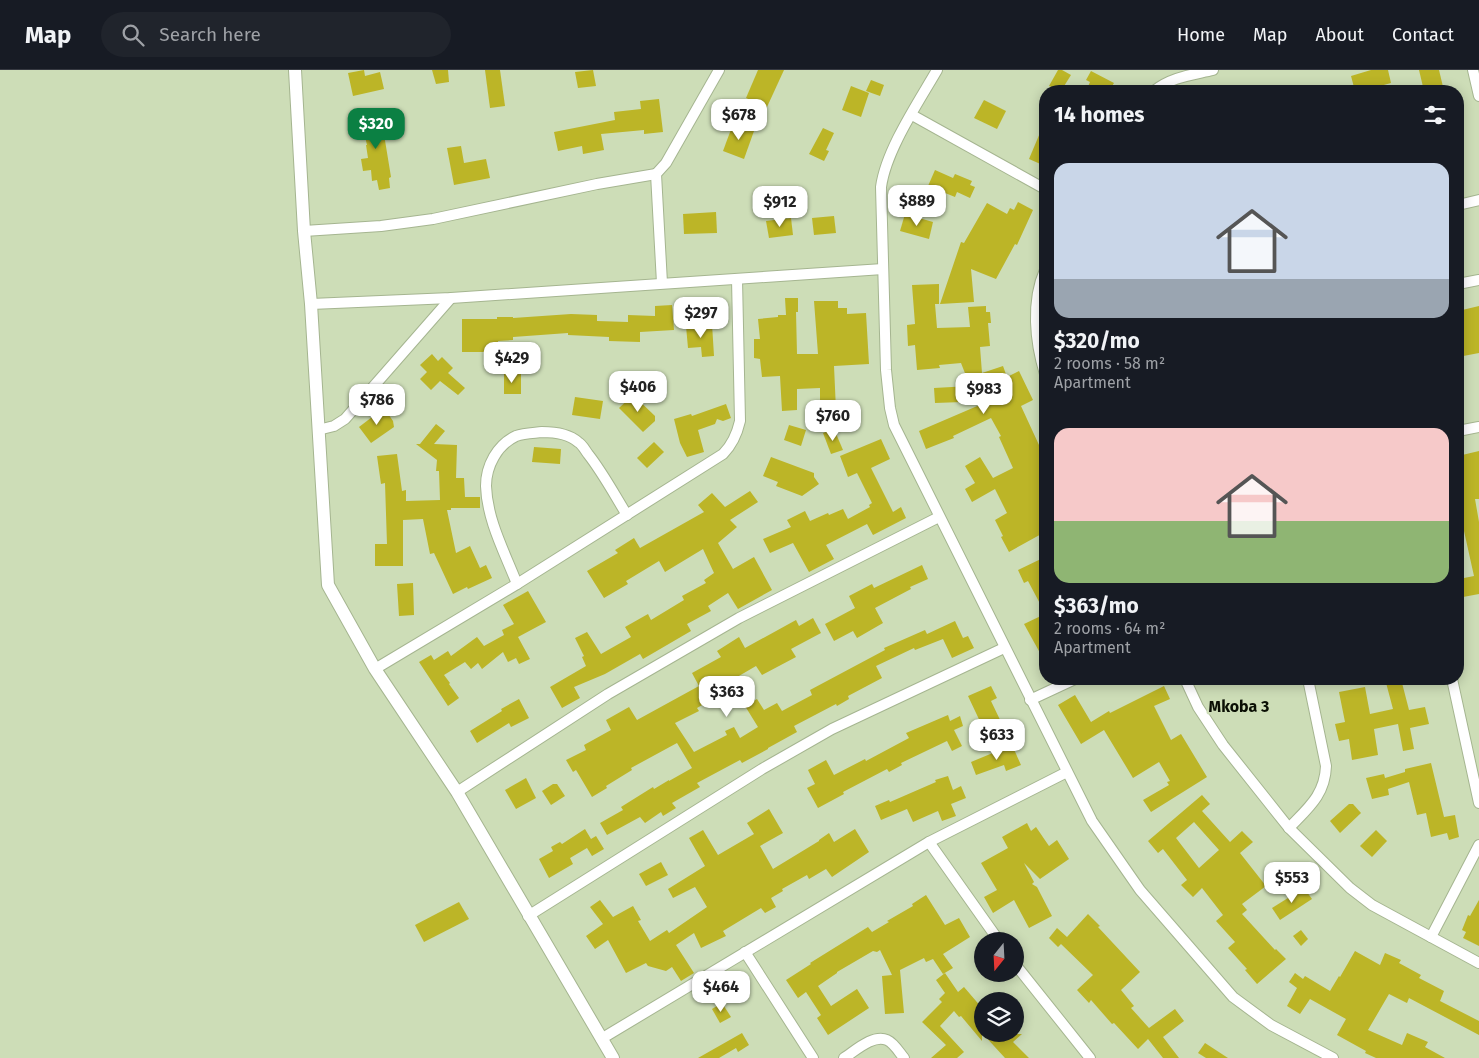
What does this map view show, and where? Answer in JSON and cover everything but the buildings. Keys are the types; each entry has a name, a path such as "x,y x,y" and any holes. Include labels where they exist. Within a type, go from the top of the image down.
{"street":[{"path":"295,70 328,585 375,669 456,792 613,1058"},
{"path":"304,231 381,226 433,219 597,184 656,174 666,163 719,70"},
{"path":"937,70 912,114 882,175 886,370 890,408 894,425 1092,821 1140,890 1233,997 1270,1025 1333,1058"},
{"path":"1161,85 1176,79 1213,70"},
{"path":"1473,70 1479,96"},
{"path":"912,114 1039,186"},
{"path":"656,174 662,283"},
{"path":"1464,204 1479,200"},
{"path":"311,304 451,298 883,269"},
{"path":"375,669 517,584 724,454 731,446 740,421 737,279"},
{"path":"1464,283 1479,280"},
{"path":"1039,288 1036,307 1039,346"},
{"path":"318,430 334,426 345,419 451,298"},
{"path":"1464,430 1479,427"},
{"path":"517,584 493,519 486,485 490,462 500,448 515,437 530,433 550,432 562,434 578,442 599,468 627,515"},
{"path":"456,792 608,694 730,623 939,517"},
{"path":"528,916 778,760 832,729 1004,648"},
{"path":"1030,700 1061,685"},
{"path":"1188,685 1198,707 1223,745 1290,828 1350,888 1372,905 1479,963"},
{"path":"1290,828 1317,798 1326,779 1326,766 1309,685"},
{"path":"1453,685 1479,803"},
{"path":"601,1039 929,842 1067,772"},
{"path":"929,842 993,932"},
{"path":"1431,937 1479,845"},
{"path":"745,952 814,1058"},
{"path":"1024,975 1090,1058"},
{"path":"844,1058 871,1041 878,1039 887,1040 904,1058"}],"district":[{"name":"Mkoba 3","path":"1239,706"}]}
